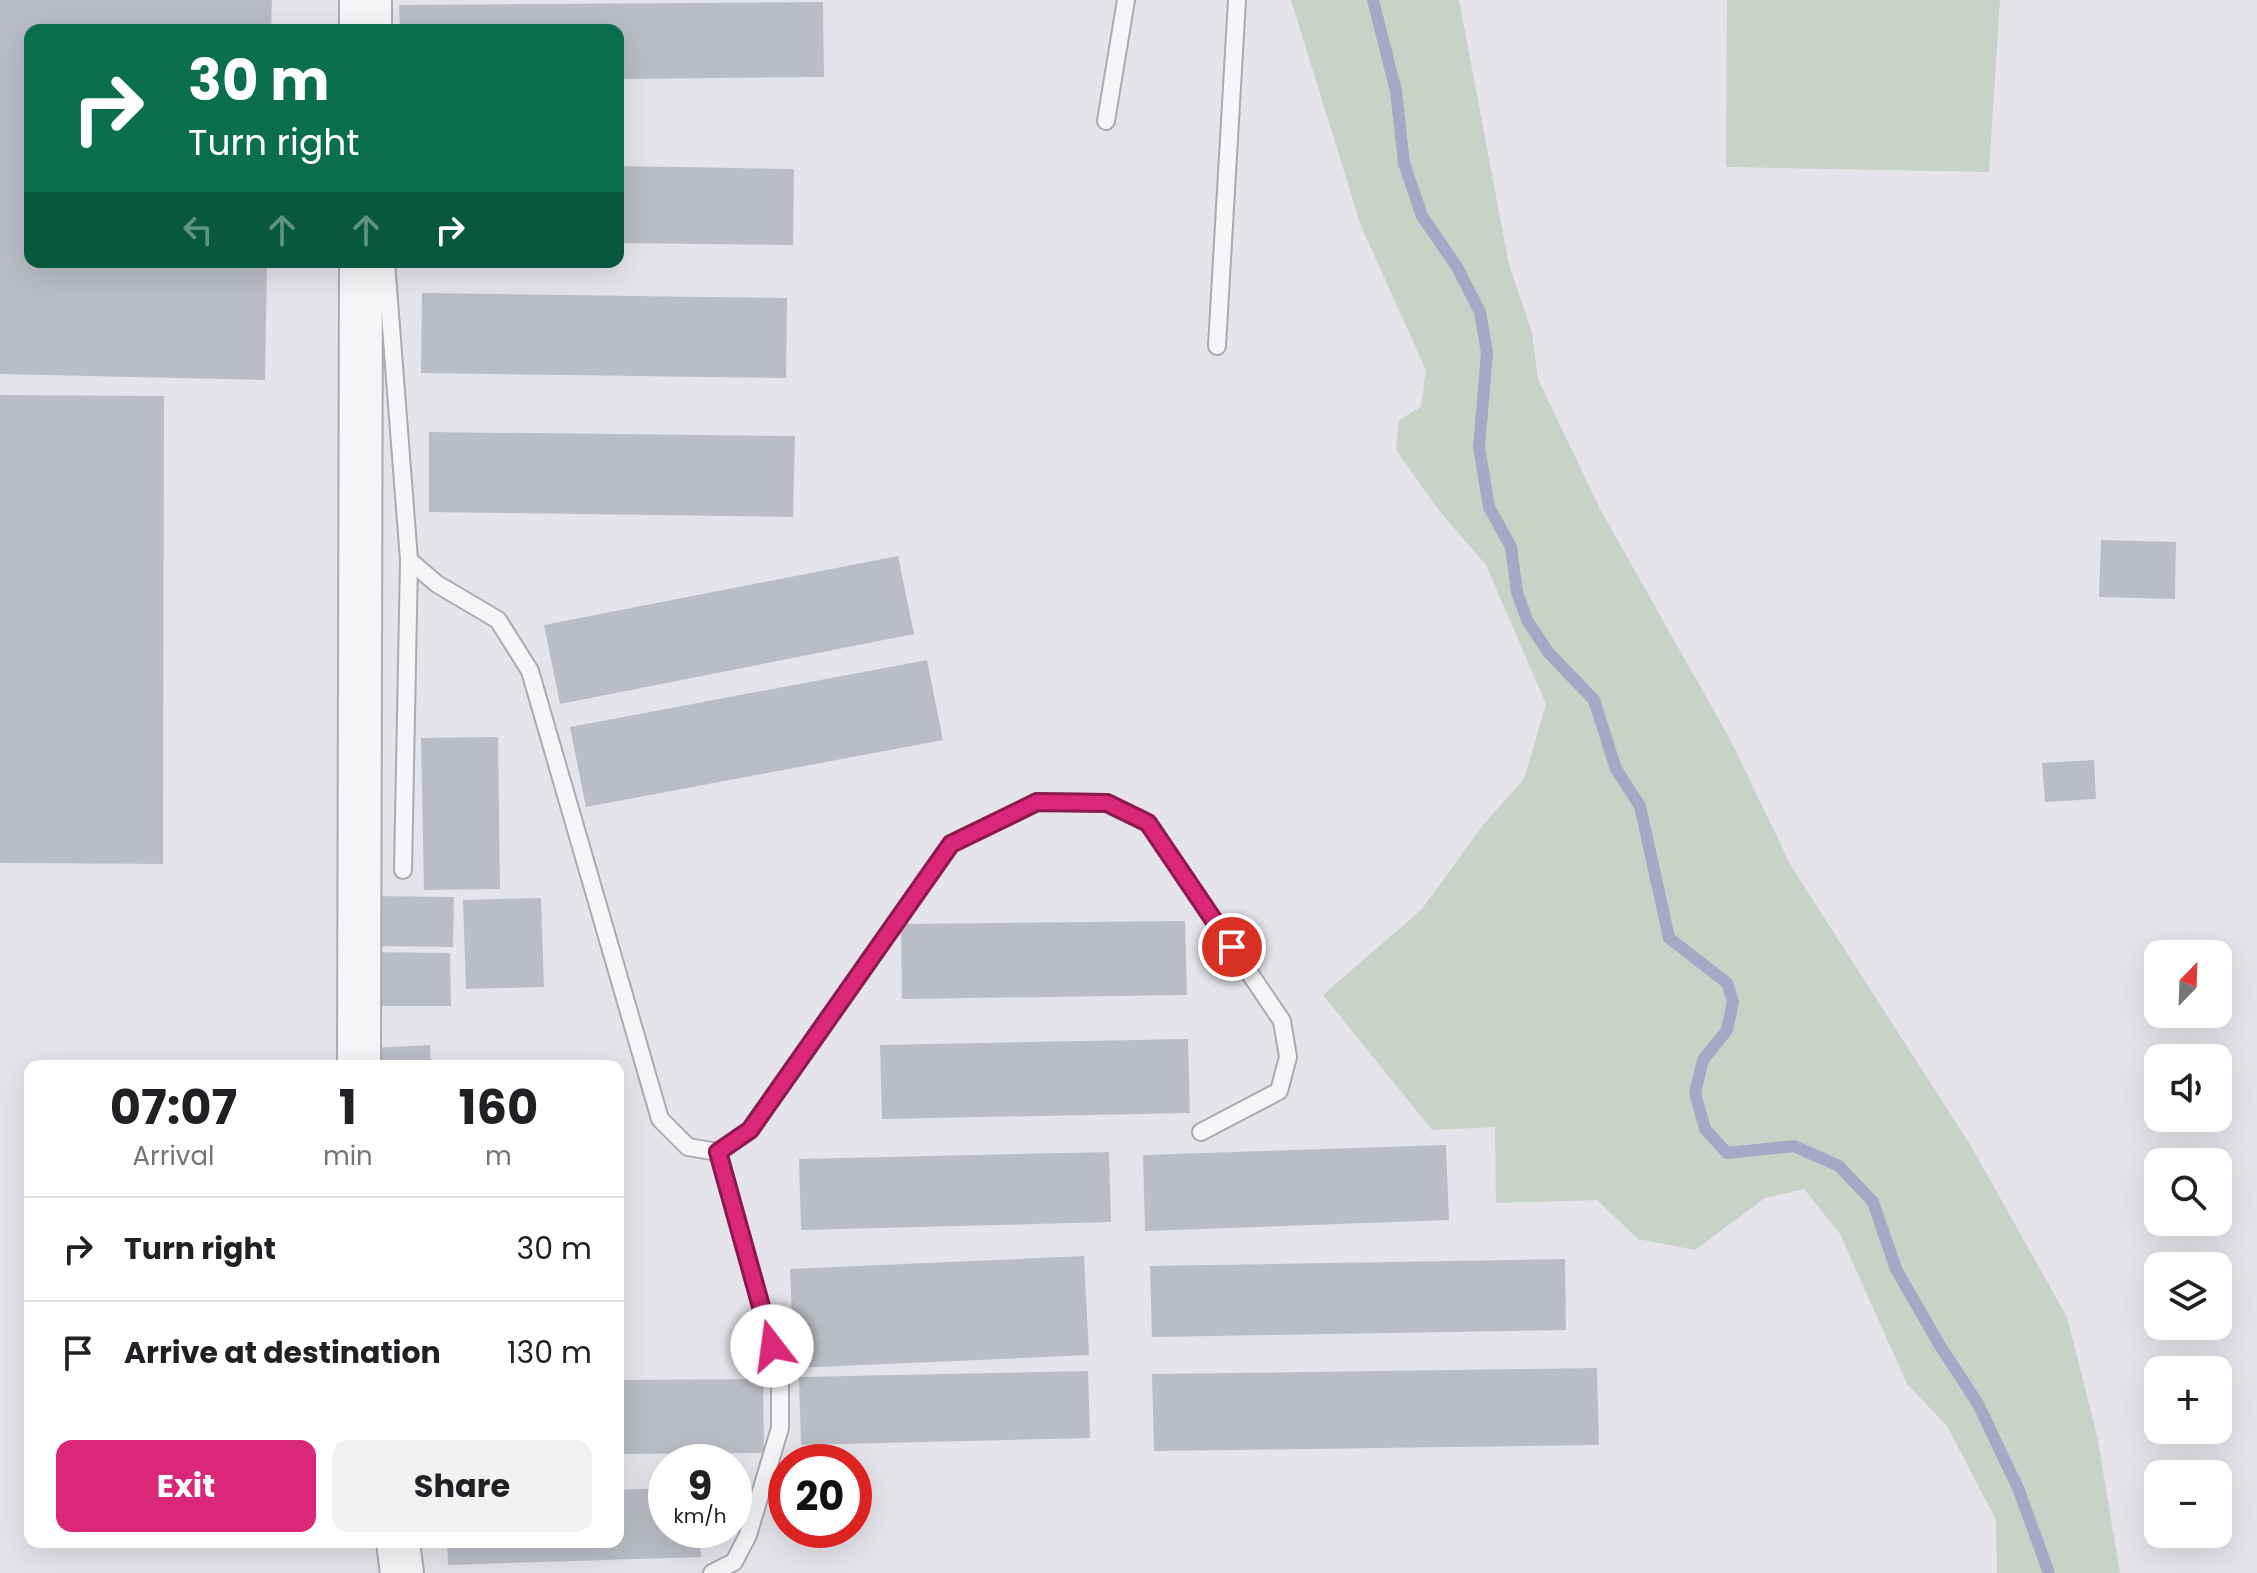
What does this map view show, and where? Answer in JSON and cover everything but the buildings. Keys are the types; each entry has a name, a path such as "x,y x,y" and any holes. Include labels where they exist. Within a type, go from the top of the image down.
{"street":[{"path":"361,0 361,24"},
{"path":"359,1060 361,268"},
{"path":"399,1548 402,1573"}],"lane":[{"path":"383,0 383,24"},
{"path":"1106,121 1126,0"},
{"path":"1217,346 1237,0"},
{"path":"386,268 409,560 403,870"},
{"path":"409,560 437,584 498,620 530,671 660,1119 688,1147 718,1152 750,1130 951,844 1037,802 1107,803 1148,823 1282,1021 1288,1057 1279,1091 1201,1132"},
{"path":"712,1573 734,1562 748,1535 780,1428 780,1374 718,1152"}],"green space":[{"path":"1291,0 1459,0 1509,265 1532,333 1538,379 1600,509 1731,741 1791,866 1971,1146 2067,1317 2097,1435 2120,1573 1997,1573 1996,1520 1947,1426 1907,1384 1840,1234 1804,1189 1765,1198 1695,1250 1638,1239 1597,1200 1496,1203 1495,1127 1432,1130 1323,995 1422,909 1483,825 1524,779 1546,704 1486,565 1441,513 1396,450 1399,420 1421,407 1426,370 1361,226"},
{"path":"1727,0 2000,0 1989,172 1726,167"}],"waterway":[{"path":"1373,0 1396,91 1404,163 1422,216 1457,267 1480,312 1487,353 1479,447 1489,507 1511,547 1517,592 1527,620 1548,652 1594,700 1616,769 1640,806 1669,938 1727,983 1733,1002 1727,1030 1703,1060 1695,1093 1705,1129 1727,1153 1794,1146 1839,1166 1873,1202 1896,1269 1978,1404 2018,1488 2049,1573"}],"route":[{"path":"772,1346 718,1152 750,1130 951,844 1037,802 1107,803 1148,823 1232,947"}]}
